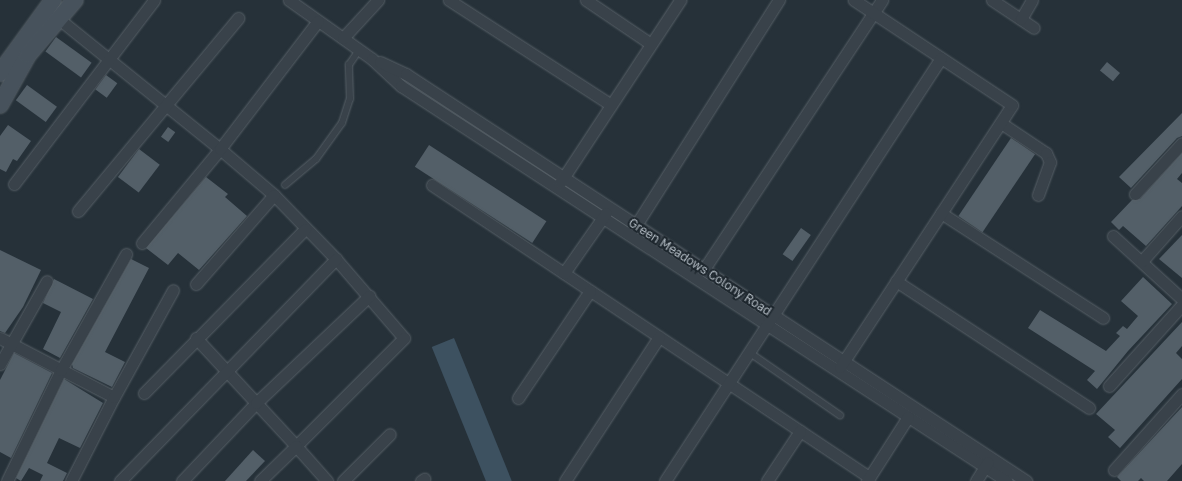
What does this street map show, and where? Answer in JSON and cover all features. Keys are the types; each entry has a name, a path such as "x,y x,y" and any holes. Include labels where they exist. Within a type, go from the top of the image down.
{"main road":[{"path":"0,73 53,0"},
{"path":"0,104 28,55 75,0"}],"street":[{"path":"14,184 107,58 154,0"},
{"name":"Green Meadows Colony Road","path":"289,0 372,59 401,86 767,325 841,366 988,462 1007,481"},
{"path":"343,38 378,0"},
{"path":"448,0 611,105"},
{"path":"586,0 651,44"},
{"path":"557,188 680,0"},
{"path":"636,225 779,0"},
{"path":"841,366 1012,105 854,0"},
{"path":"704,269 882,0"},
{"path":"992,0 1034,28"},
{"path":"1021,19 1032,0"},
{"path":"78,210 238,18"},
{"path":"59,20 165,107 220,149 274,195 305,229 336,259 404,338 260,481"},
{"path":"142,243 220,149 318,21"},
{"path":"665,481 941,58"},
{"name":"Green Meadows Colony Road","path":"372,59 406,74 704,269 773,315 908,416 988,462 1026,481"},
{"path":"1001,123 1046,153 1050,162 1038,195"},
{"path":"1135,194 1182,143"},
{"path":"432,185 729,383 868,479 908,416"},
{"path":"196,284 274,195"},
{"path":"564,273 610,208"},
{"path":"941,213 1103,318"},
{"path":"1142,261 1182,216"},
{"path":"144,393 196,338 305,229"},
{"path":"1113,236 1182,299"},
{"path":"7,481 61,370 126,254"},
{"path":"120,481 336,259"},
{"path":"0,364 47,281"},
{"path":"896,281 1089,408"},
{"path":"71,481 114,397 173,290"},
{"path":"518,398 590,291"},
{"path":"182,481 256,403 369,296"},
{"path":"1108,386 1182,305"},
{"path":"565,481 660,337"},
{"path":"0,338 114,397"},
{"path":"196,338 228,371 327,481"},
{"path":"1114,470 1182,394"},
{"path":"767,481 800,431"},
{"path":"343,481 390,434"},
{"path":"976,481 988,462"}],"lane":[{"path":"286,185 316,159 342,123 350,99 349,65 359,50"},
{"path":"749,352 840,415"}],"water":[{"path":"454,338 512,481 486,481 432,347"}],"building":[{"path":"56,37 92,63 81,77 45,52"},
{"path":"1107,62 1120,73 1113,81 1100,70"},
{"path":"106,75 117,83 107,98 95,90"},
{"path":"27,85 57,107 46,122 16,100"},
{"path":"1182,113 1182,136 1177,138 1131,188 1119,177"},
{"path":"8,125 31,141 17,161 13,159 6,172 0,169 0,136"},
{"path":"168,127 175,132 168,142 161,137"},
{"path":"1011,138 1035,154 982,232 958,216"},
{"path":"429,145 546,221 532,243 415,167"},
{"path":"139,149 160,165 139,193 118,177"},
{"path":"1182,153 1182,173 1177,179 1182,183 1182,206 1146,246 1123,226 1119,230 1111,222 1132,200 1140,199"},
{"path":"206,177 228,194 225,197 247,216 199,270 178,253 168,265 146,248"},
{"path":"801,228 811,235 792,261 783,254"},
{"path":"1182,235 1182,278 1159,259"},
{"path":"0,250 41,270 23,307 5,333 0,331"},
{"path":"131,259 149,268 105,352 125,362 112,387 73,368 72,364"},
{"path":"1143,277 1172,304 1128,351 1097,389 1087,380 1095,371 1028,328 1040,310 1106,351 1120,336 1116,333 1123,326 1127,329 1138,316 1121,301"},
{"path":"54,279 93,299 60,358 43,349 61,312 43,303"},
{"path":"1182,322 1182,346 1176,353 1182,359 1182,379 1120,448 1108,437 1115,430 1096,414"},
{"path":"14,353 52,373 11,458 0,452 0,380"},
{"path":"64,379 103,403 80,448 59,438 47,463 67,473 63,481 40,481 43,475 29,468 21,481 16,478"},
{"path":"1182,407 1182,464 1167,481 1144,481 1141,478 1138,481 1121,481 1117,477"},
{"path":"253,450 265,461 246,481 225,481"}]}
